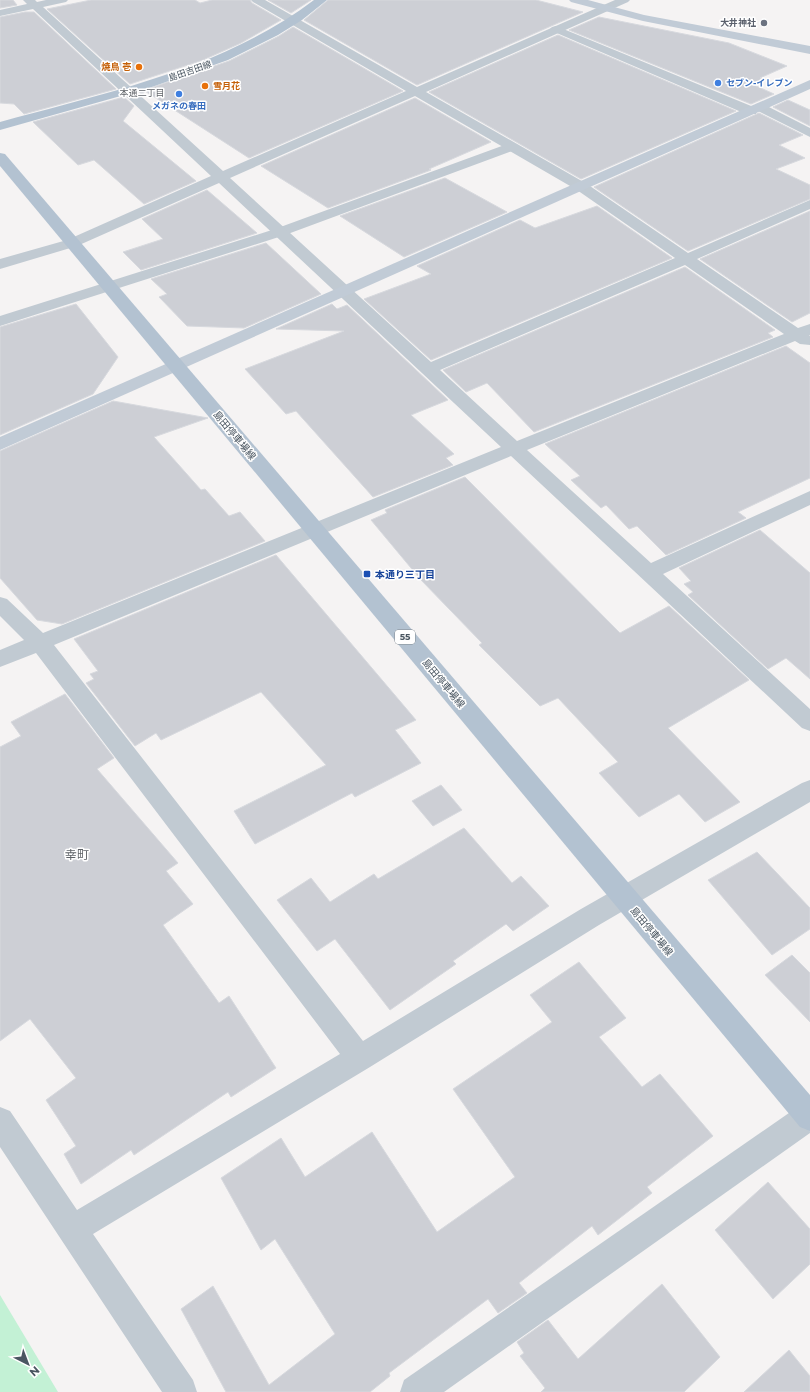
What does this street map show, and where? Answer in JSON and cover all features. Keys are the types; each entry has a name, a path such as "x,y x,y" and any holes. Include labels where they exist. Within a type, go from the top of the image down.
{"main road":[{"name":"島田吉田線","path":"0,126 169,78 217,62 263,40 293,22 321,0"},
{"name":"島田停車場線","path":"0,157 810,1117"}],"street":[{"path":"0,13 32,3 62,0"},
{"path":"258,0 293,22 582,187 686,259 805,336"},
{"path":"574,0 606,9 810,50"},
{"path":"0,264 72,244 624,0"},
{"path":"32,3 810,722"},
{"path":"556,29 756,109 810,133"},
{"path":"0,444 582,187 810,84"},
{"path":"0,322 280,232 510,147"},
{"path":"428,369 686,259 810,204"},
{"path":"0,659 514,448 805,336"},
{"path":"648,573 810,497"},
{"path":"0,604 40,643 360,1058"},
{"path":"73,1229 360,1058 583,921 810,790"},
{"path":"416,1392 810,1117"},
{"path":"0,1121 181,1392"}],"green space":[{"path":"0,1295 58,1392 0,1392"}],"building":[{"path":"0,0 13,0 17,5 0,8"},
{"path":"91,0 195,0 200,3 212,0 250,0 252,3 281,20 241,43 203,60 130,84 47,9"},
{"path":"268,0 311,0 291,13"},
{"path":"328,0 536,0 583,12 417,85 304,20"},
{"path":"25,12 34,12 116,89 24,114 14,104 0,103 0,17"},
{"path":"599,17 729,43 787,66 760,78 765,80 754,85 774,94 751,104 569,30"},
{"path":"293,27 403,91 249,158 145,91 142,95 139,92 229,61 279,36"},
{"path":"558,35 736,111 581,179 429,92"},
{"path":"124,97 134,106 123,121 196,181 144,204 94,160 78,165 33,122"},
{"path":"415,98 491,142 429,169 431,170 328,208 261,166"},
{"path":"788,100 810,110 810,126 773,107"},
{"path":"759,113 803,135 779,145 805,158 776,169 810,185 810,199 688,251 594,187"},
{"path":"445,178 507,212 404,257 340,216"},
{"path":"207,190 257,233 141,270 123,252 163,239 142,219"},
{"path":"597,206 672,258 431,360 364,299 431,274 417,266 520,220 535,228"},
{"path":"810,211 810,313 792,322 700,259"},
{"path":"266,243 321,294 244,328 187,326 159,297 167,294 151,279"},
{"path":"685,267 775,330 768,333 773,337 534,432 487,383 466,392 443,370"},
{"path":"76,304 118,357 93,394 0,435 0,327"},
{"path":"332,304 337,309 347,305 448,400 411,415 454,454 446,458 453,465 373,497 296,411 286,414 245,369 344,331 276,329"},
{"path":"786,346 810,363 810,478 738,512 746,518 666,555 637,526 629,529 606,505 601,508 571,480 580,476 545,444"},
{"path":"113,401 208,418 154,437 201,490 205,489 229,516 240,512 265,541 62,624 37,620 0,578 0,451"},
{"path":"465,477 620,633 669,606 749,680 668,728 740,802 705,822 679,794 639,817 599,773 618,762 558,698 540,706 479,645 482,643 421,580 371,520 387,513 385,510"},
{"path":"760,530 810,573 810,679 786,658 768,669 688,595 693,592 684,584 691,581 679,568"},
{"path":"276,555 416,720 395,730 421,763 355,797 352,793 255,844 234,811 326,765 261,692 161,740 156,733 135,746 86,683 94,679 90,674 98,671 74,639"},
{"path":"65,694 114,758 97,769 178,863 166,871 193,904 163,925 219,1003 229,996 276,1068 231,1097 228,1092 134,1155 131,1150 81,1184 64,1154 76,1146 46,1100 76,1078 30,1019 0,1041 0,747 21,736 11,722"},
{"path":"441,785 462,810 433,826 412,801"},
{"path":"464,828 512,883 521,876 549,906 513,931 506,924 453,961 456,964 390,1010 335,939 317,951 277,900 311,878 330,902 374,874 378,879"},
{"path":"757,852 810,908 810,929 772,955 708,880"},
{"path":"792,955 810,973 810,1022 765,975"},
{"path":"579,962 626,1018 599,1037 642,1087 660,1074 713,1136 647,1187 652,1193 598,1235 592,1226 519,1283 527,1293 498,1313 488,1299 389,1373 390,1376 370,1392 226,1392 181,1309 213,1286 269,1385 335,1334 275,1239 261,1250 221,1178 281,1138 305,1177 372,1132 437,1232 515,1177 453,1089 552,1022 530,995"},
{"path":"768,1182 810,1229 810,1264 773,1299 715,1230"},
{"path":"662,1284 720,1357 684,1392 541,1392 545,1388 520,1356 524,1353 517,1342 548,1320 578,1359"},
{"path":"789,1350 810,1376 810,1392 744,1392"}],"place":[{"name":"大井神社","path":"764,23"},
{"name":"焼鳥 壱","path":"139,67"},
{"name":"セブン-イレブン","path":"718,83"},
{"name":"雪月花","path":"205,86"},
{"name":"メガネの春田","path":"179,94"},
{"name":"本通り三丁目","path":"367,574"}],"district":[{"name":"本通二丁目","path":"142,93"},
{"name":"幸町","path":"77,855"}]}
